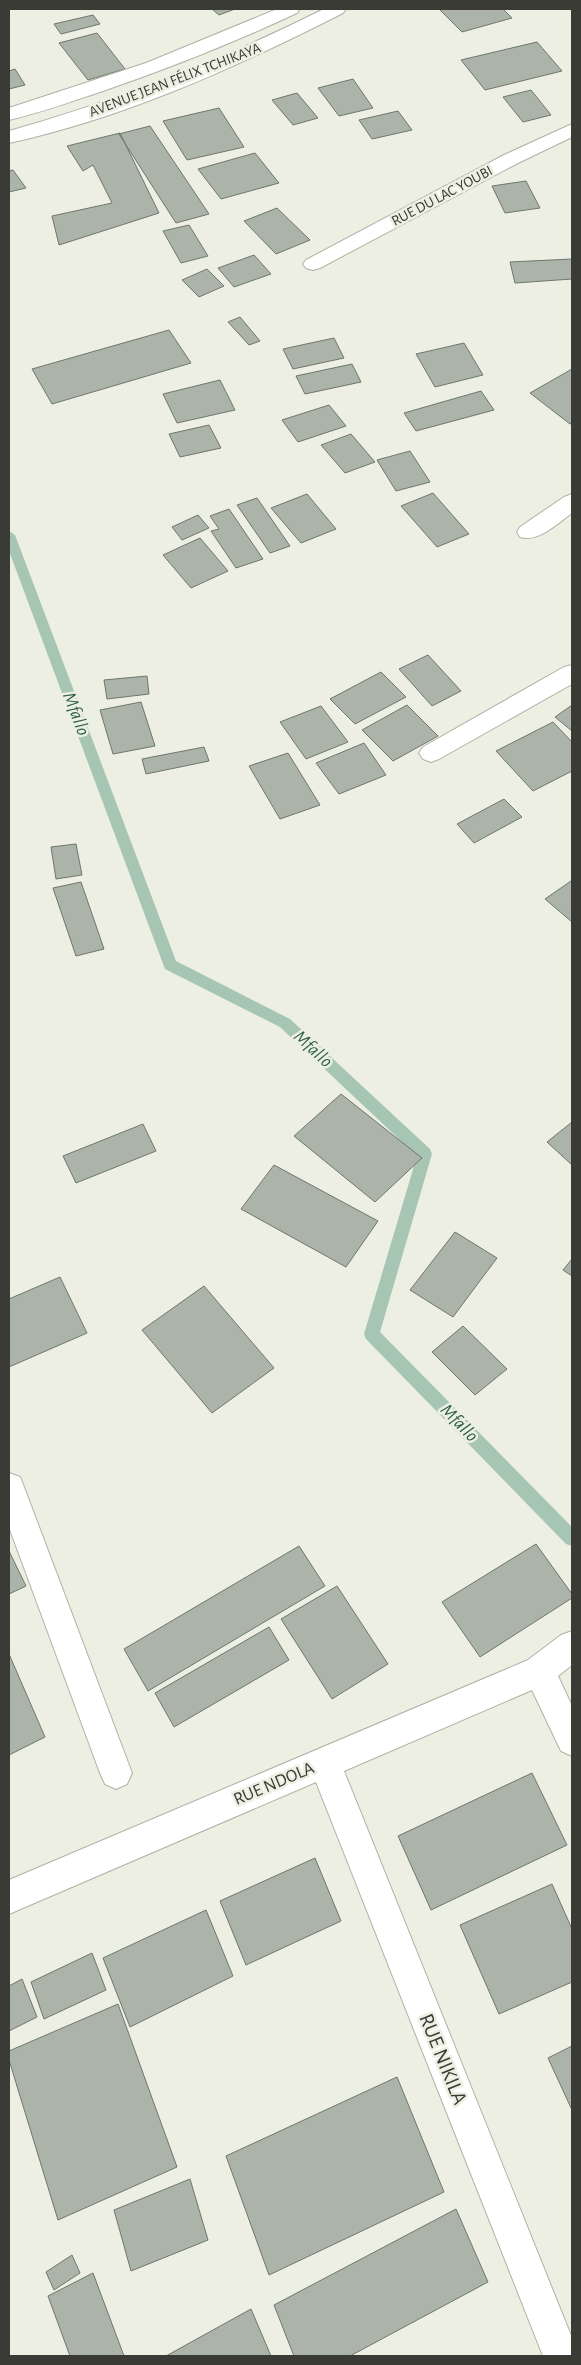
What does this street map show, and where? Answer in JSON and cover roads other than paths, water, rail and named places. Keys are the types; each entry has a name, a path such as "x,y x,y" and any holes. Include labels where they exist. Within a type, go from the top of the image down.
{"street":[{"name":"AVENUE JEAN FÉLIX TCHIKAYA","path":"9,114 86,92 183,57 292,9"},
{"name":"AVENUE JEAN FÉLIX TCHIKAYA","path":"9,137 104,109 194,74 281,39 336,9"},
{"name":"RUE DU LAC YOUBI","path":"313,264 572,130"},
{"path":"528,532 572,502"},
{"path":"430,753 572,673"},
{"path":"9,1487 116,1773"},
{"name":"RUE NDOLA","path":"9,1897 539,1671 572,1646"},
{"path":"539,1671 572,1740"},
{"name":"RUE NIKILA","path":"324,1762 561,2356"}],"waterway":[{"name":"Mfallo","path":"9,535 170,965 285,1023 425,1154 372,1334 572,1538"}]}
